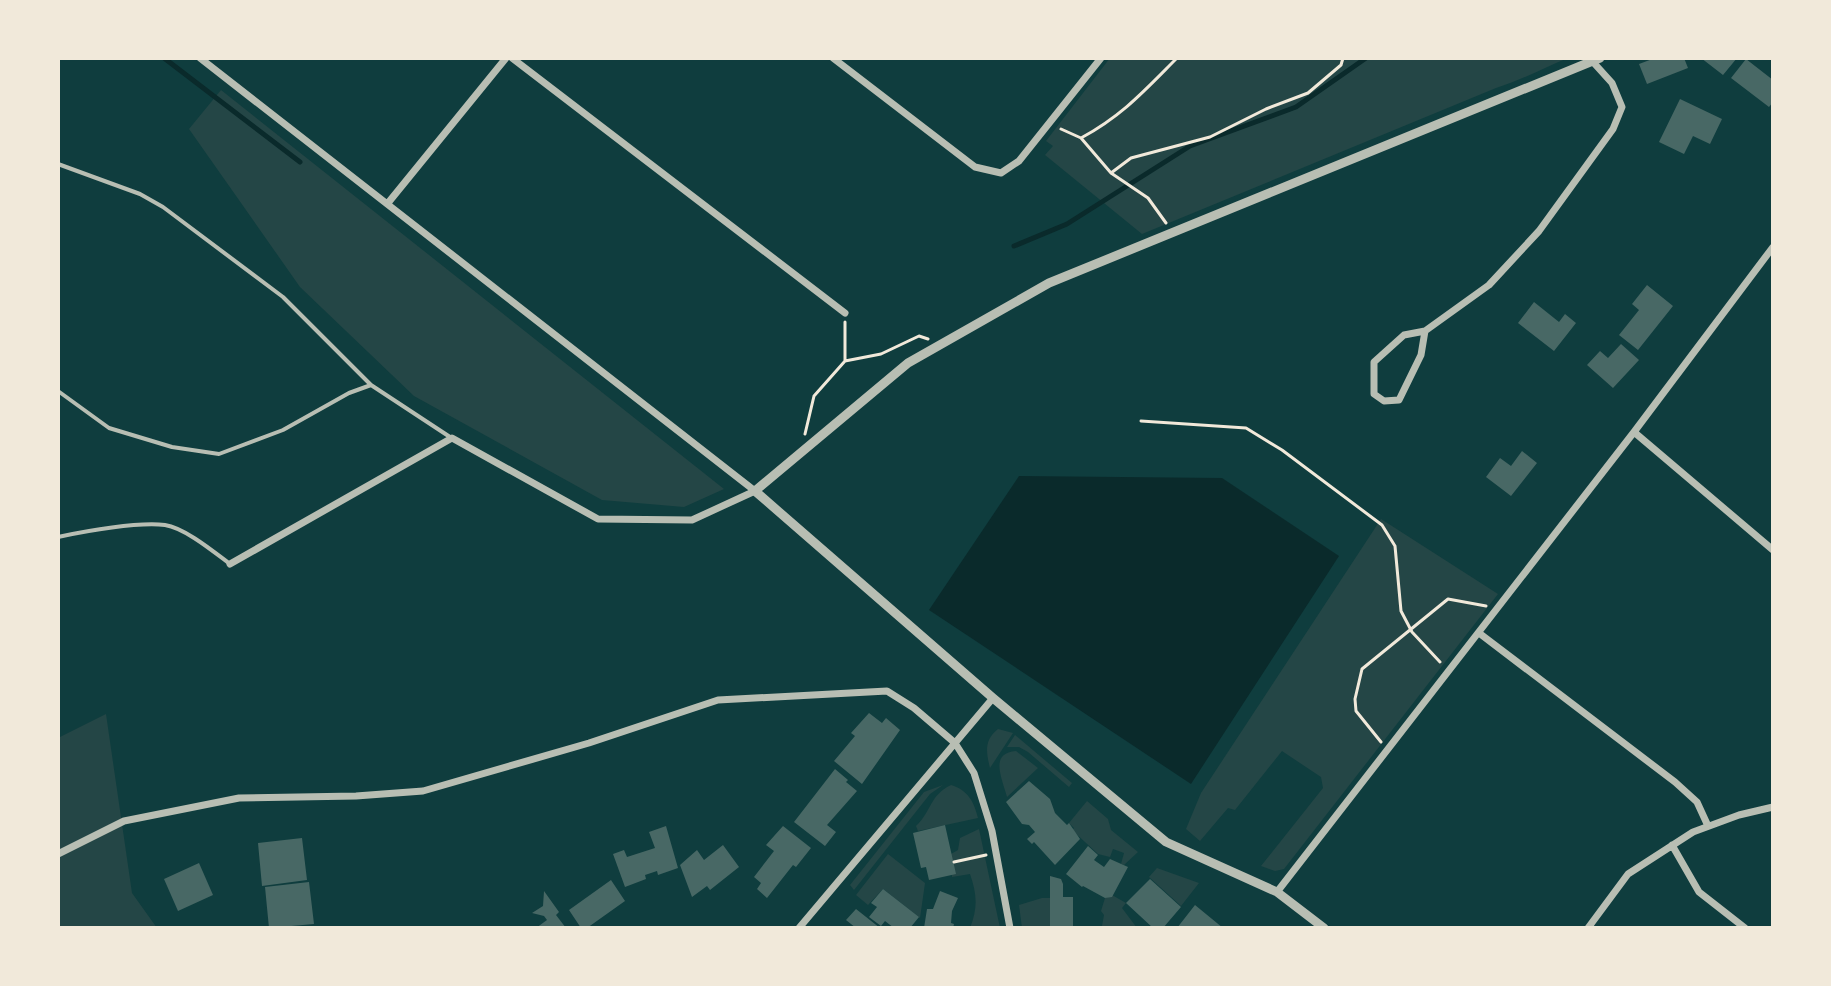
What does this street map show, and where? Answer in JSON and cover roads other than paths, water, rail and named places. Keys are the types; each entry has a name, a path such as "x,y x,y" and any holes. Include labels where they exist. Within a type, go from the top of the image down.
{"street":[{"path":"200,58 755,491 993,698 1166,842 1277,892 1324,928"},
{"path":"388,203 509,58 845,313"},
{"path":"833,58 975,167 1001,173 1019,161 1101,58"},
{"path":"230,564 452,438 598,519 692,520 755,491 908,363 1049,283 1596,60 1612,83 1622,107 1613,129 1539,231 1489,285 1425,331 1404,335 1374,362 1374,394 1384,401 1399,400 1421,355 1425,331"},
{"path":"1277,892 1634,432 1773,247"},
{"path":"1634,432 1773,550"},
{"path":"1479,633 1675,782 1697,802 1708,826"},
{"path":"58,854 124,821 239,798 356,796 423,791 589,743 718,700 887,691 914,708 955,743 974,773 997,854 1010,928"},
{"path":"799,928 993,698"},
{"path":"1588,928 1628,874 1672,845 1708,826 1773,807"},
{"path":"1672,845 1699,892 1745,928"}],"lane":[{"path":"58,164 140,194 163,207 283,297 371,385 452,438"},
{"path":"58,391 109,428 172,447 219,454 283,430 349,393 371,385"},
{"path":"58,537 99,529 167,525 202,543 230,564"}],"waterway":[{"path":"164,58 300,162"},
{"path":"1014,246 1067,224 1190,146 1296,107 1366,58"}]}
